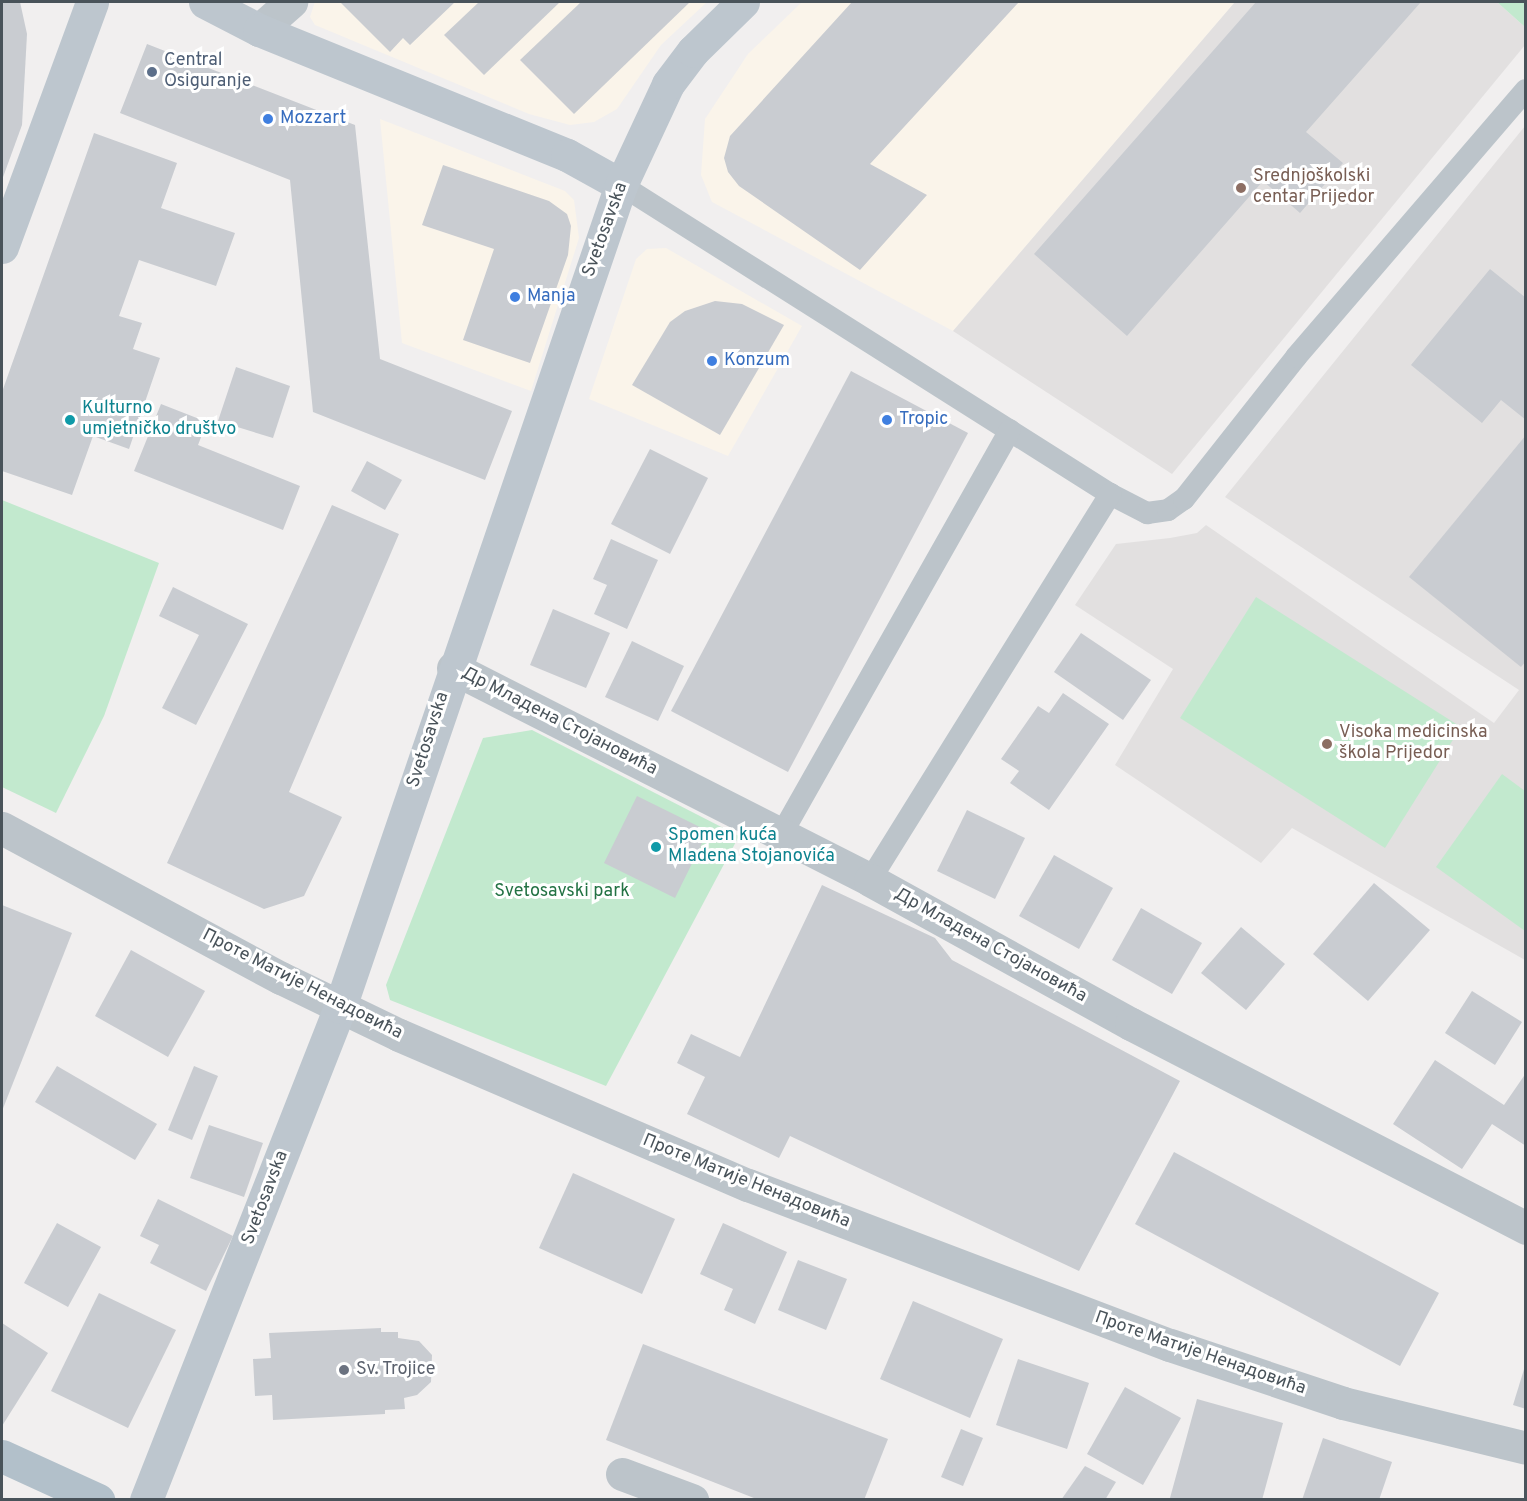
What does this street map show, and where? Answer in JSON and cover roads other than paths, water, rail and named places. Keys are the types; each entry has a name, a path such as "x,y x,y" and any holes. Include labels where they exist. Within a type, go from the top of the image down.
{"main road":[{"path":"2,1456 98,1500"}],"street":[{"path":"2,247 92,2"},
{"path":"205,2 259,30 567,155 621,185"},
{"path":"259,30 291,2"},
{"name":"Svetosavska","path":"146,1500 340,1007 453,668 621,185 668,84 693,51 743,2"},
{"name":"Др Младена Стојановића","path":"453,668 870,880 1131,1024 1526,1228"},
{"name":"Проте Матије Ненадовића","path":"2,828 340,1007 748,1185 1170,1345 1343,1403 1526,1448"},
{"path":"622,1474 692,1500"}],"lane":[{"path":"621,185 1110,494 1147,513 1168,510 1184,500 1296,357 1526,90"},
{"path":"781,835 1011,430"},
{"path":"870,880 1110,494"}],"place":[{"name":"Central Osiguranje","path":"152,72"},
{"name":"Mozzart","path":"268,119"},
{"name":"Srednjoškolski centar Prijedor","path":"1241,188"},
{"name":"Manja","path":"515,297"},
{"name":"Konzum","path":"712,361"},
{"name":"Kulturno umjetničko društvo","path":"70,420"},
{"name":"Tropic","path":"887,420"},
{"name":"Visoka medicinska škola Prijedor","path":"1327,744"},
{"name":"Spomen kuća Mladena Stojanovića","path":"656,847"},
{"name":"Sv. Trojice","path":"344,1370"}],"park label":[{"name":"Svetosavski park","path":"562,892"}]}
